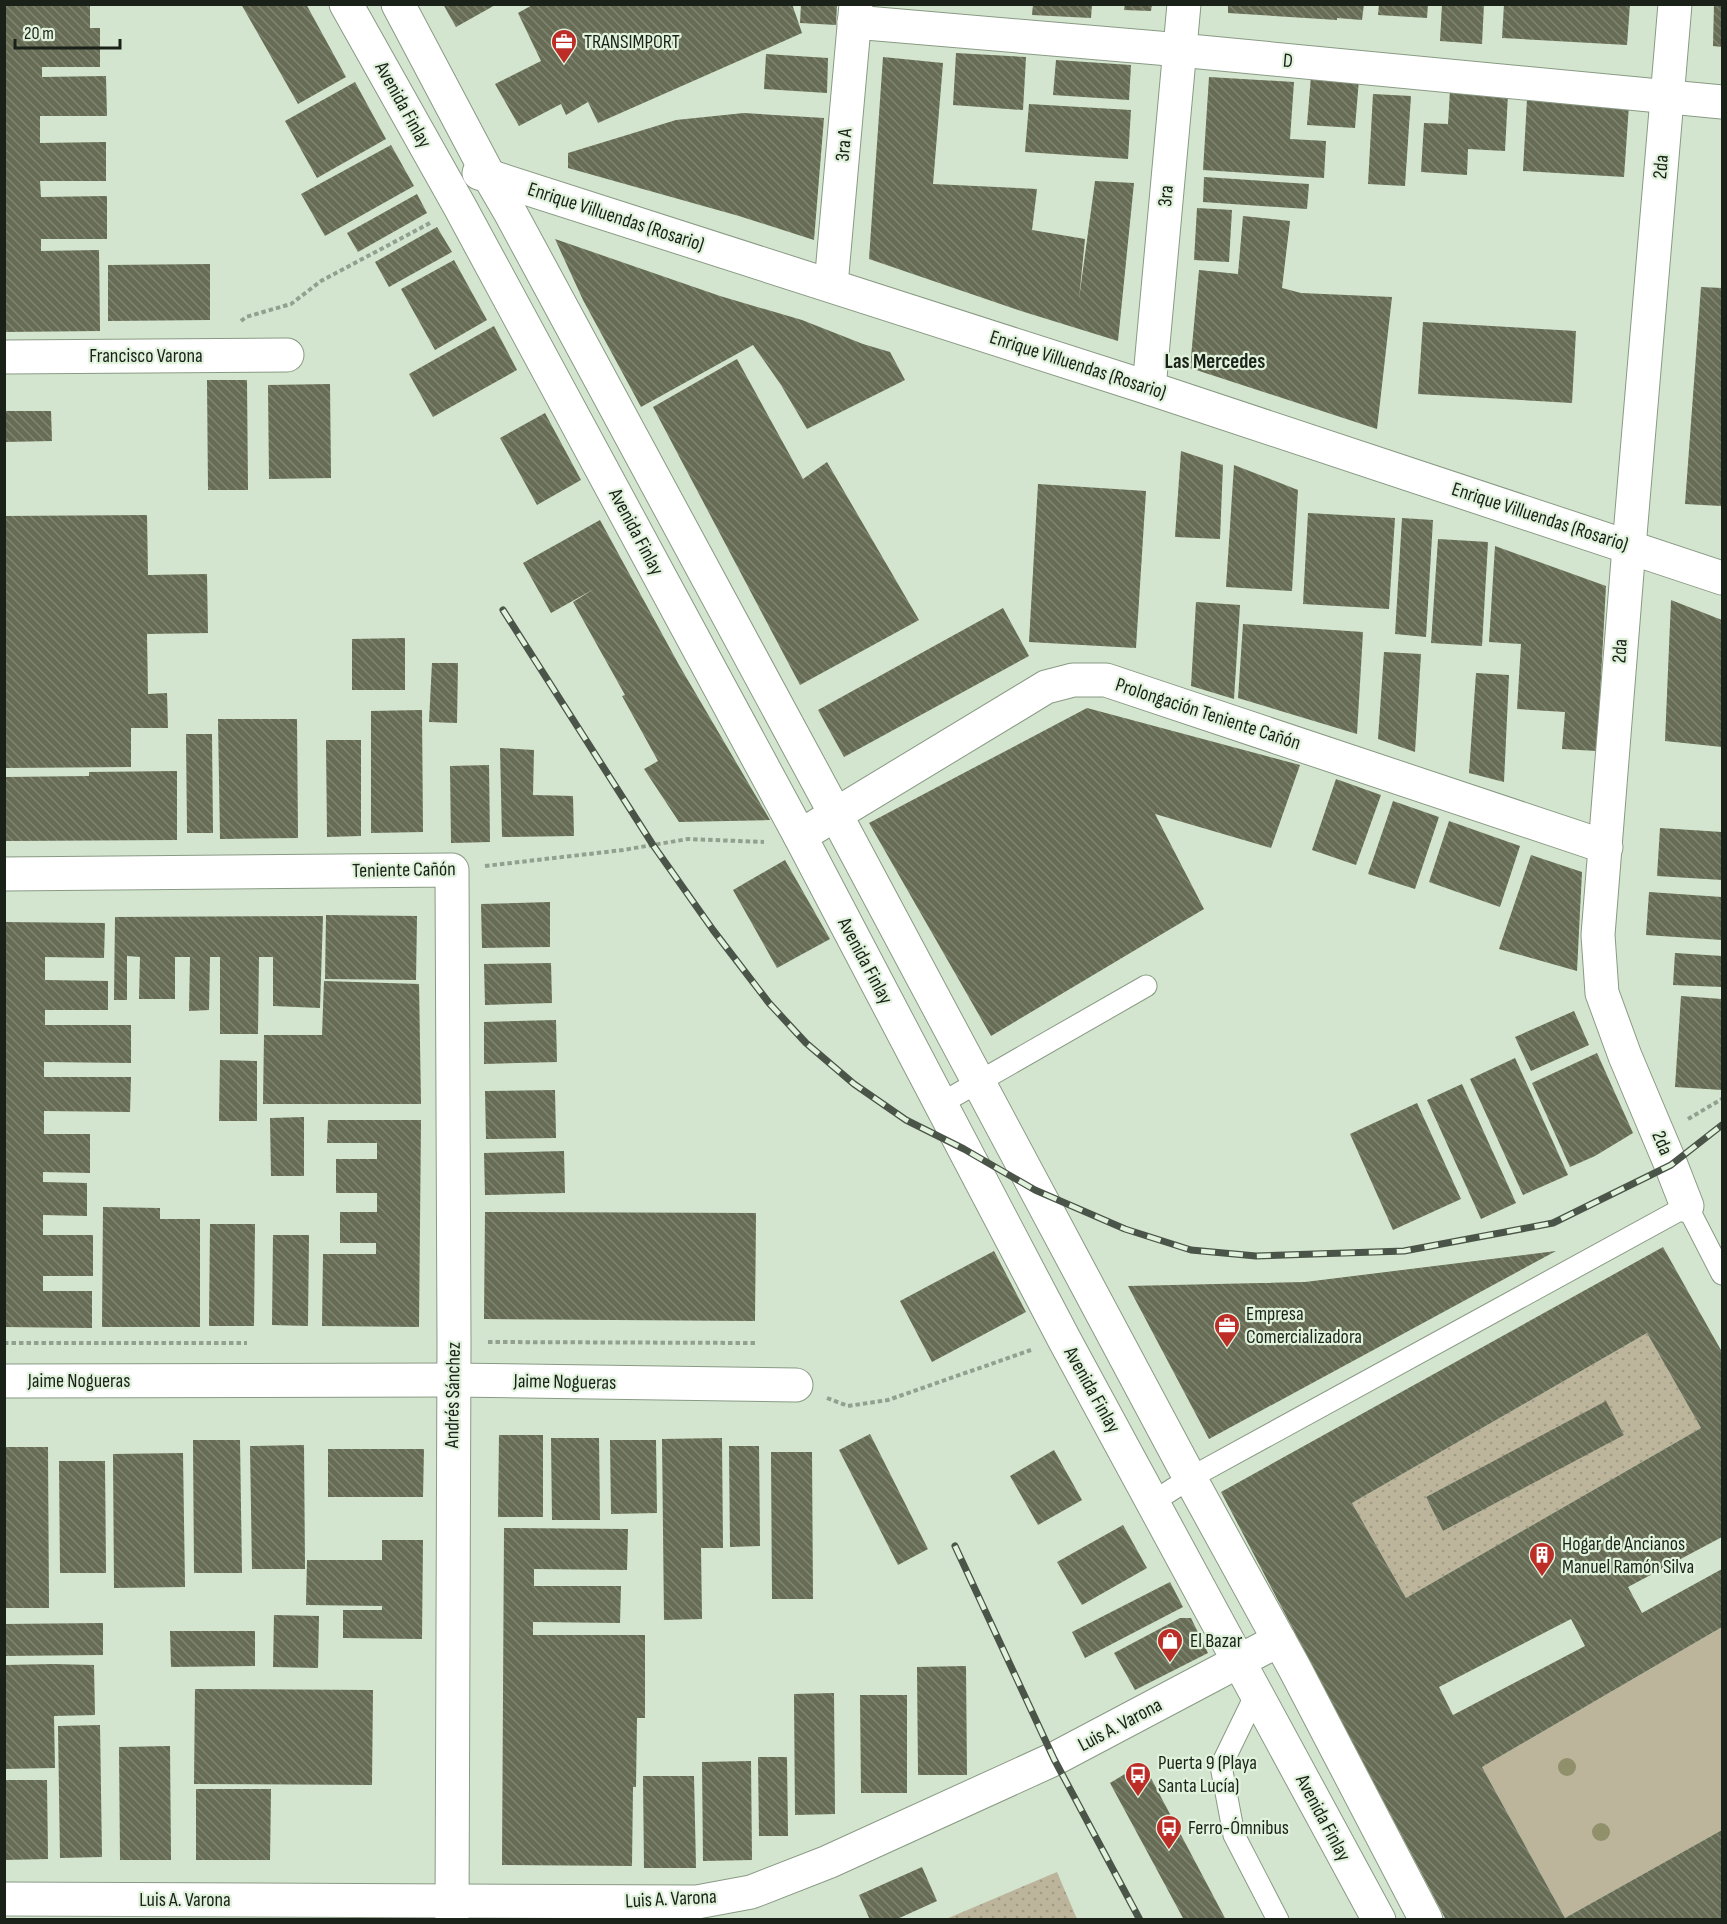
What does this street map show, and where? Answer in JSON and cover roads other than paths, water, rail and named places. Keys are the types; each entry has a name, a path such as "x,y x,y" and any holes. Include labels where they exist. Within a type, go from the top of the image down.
{"street":[{"name":"Avenida Finlay","path":"346,4 460,207 800,836 1064,1339 1378,1920"},
{"name":"Avenida Finlay","path":"398,4 836,814 977,1081 1279,1640 1426,1920"},
{"name":"3ra","path":"1149,388 1184,4"},
{"name":"2da","path":"1675,4 1598,935 1602,993 1686,1206"},
{"name":"D","path":"855,13 1180,50 1722,102"},
{"name":"3ra A","path":"831,285 855,13"},
{"name":"Enrique Villuendas (Rosario)","path":"432,157 1149,388 1722,578"},
{"name":"Francisco Varona","path":"4,357 287,355"},
{"name":"Prolongación Teniente Cañón","path":"800,836 1046,687 1073,680 1106,680 1606,847"},
{"name":"Teniente Cañón","path":"4,874 452,870"},
{"name":"Andrés Sánchez","path":"452,870 452,1910"},
{"name":"Jaime Nogueras","path":"4,1381 453,1380 796,1385"},
{"name":"Luis A. Varona","path":"4,1899 452,1910 697,1902 751,1892 828,1862 1054,1759 1279,1640"},
{"path":"1256,1694 1279,1640"}],"lane":[{"path":"940,1104 1146,986"},
{"path":"1153,1502 1190,1478 1686,1206"},
{"name":"2da","path":"1686,1206 1722,1274"},
{"path":"1256,1694 1221,1766 1234,1836 1278,1920"}],"railway":[{"path":"503,610 653,845 713,930 769,1003 806,1043 854,1084 906,1120 964,1149 1035,1190 1125,1229 1191,1250 1256,1256 1404,1251 1553,1223 1671,1165 1722,1125"},
{"path":"955,1546 1054,1759 1140,1920"}],"place":[{"name":"TRANSIMPORT","path":"564,65"},
{"name":"Empresa Comercializadora","path":"1227,1349"},
{"name":"Hogar de Ancianos Manuel Ramón Silva","path":"1542,1578"},
{"name":"El Bazar","path":"1170,1664"},
{"name":"Puerta 9 (Playa Santa Lucía)","path":"1138,1798"},
{"name":"Ferro-Ómnibus","path":"1169,1851"}],"district":[{"name":"Las Mercedes","path":"1215,361"}]}
